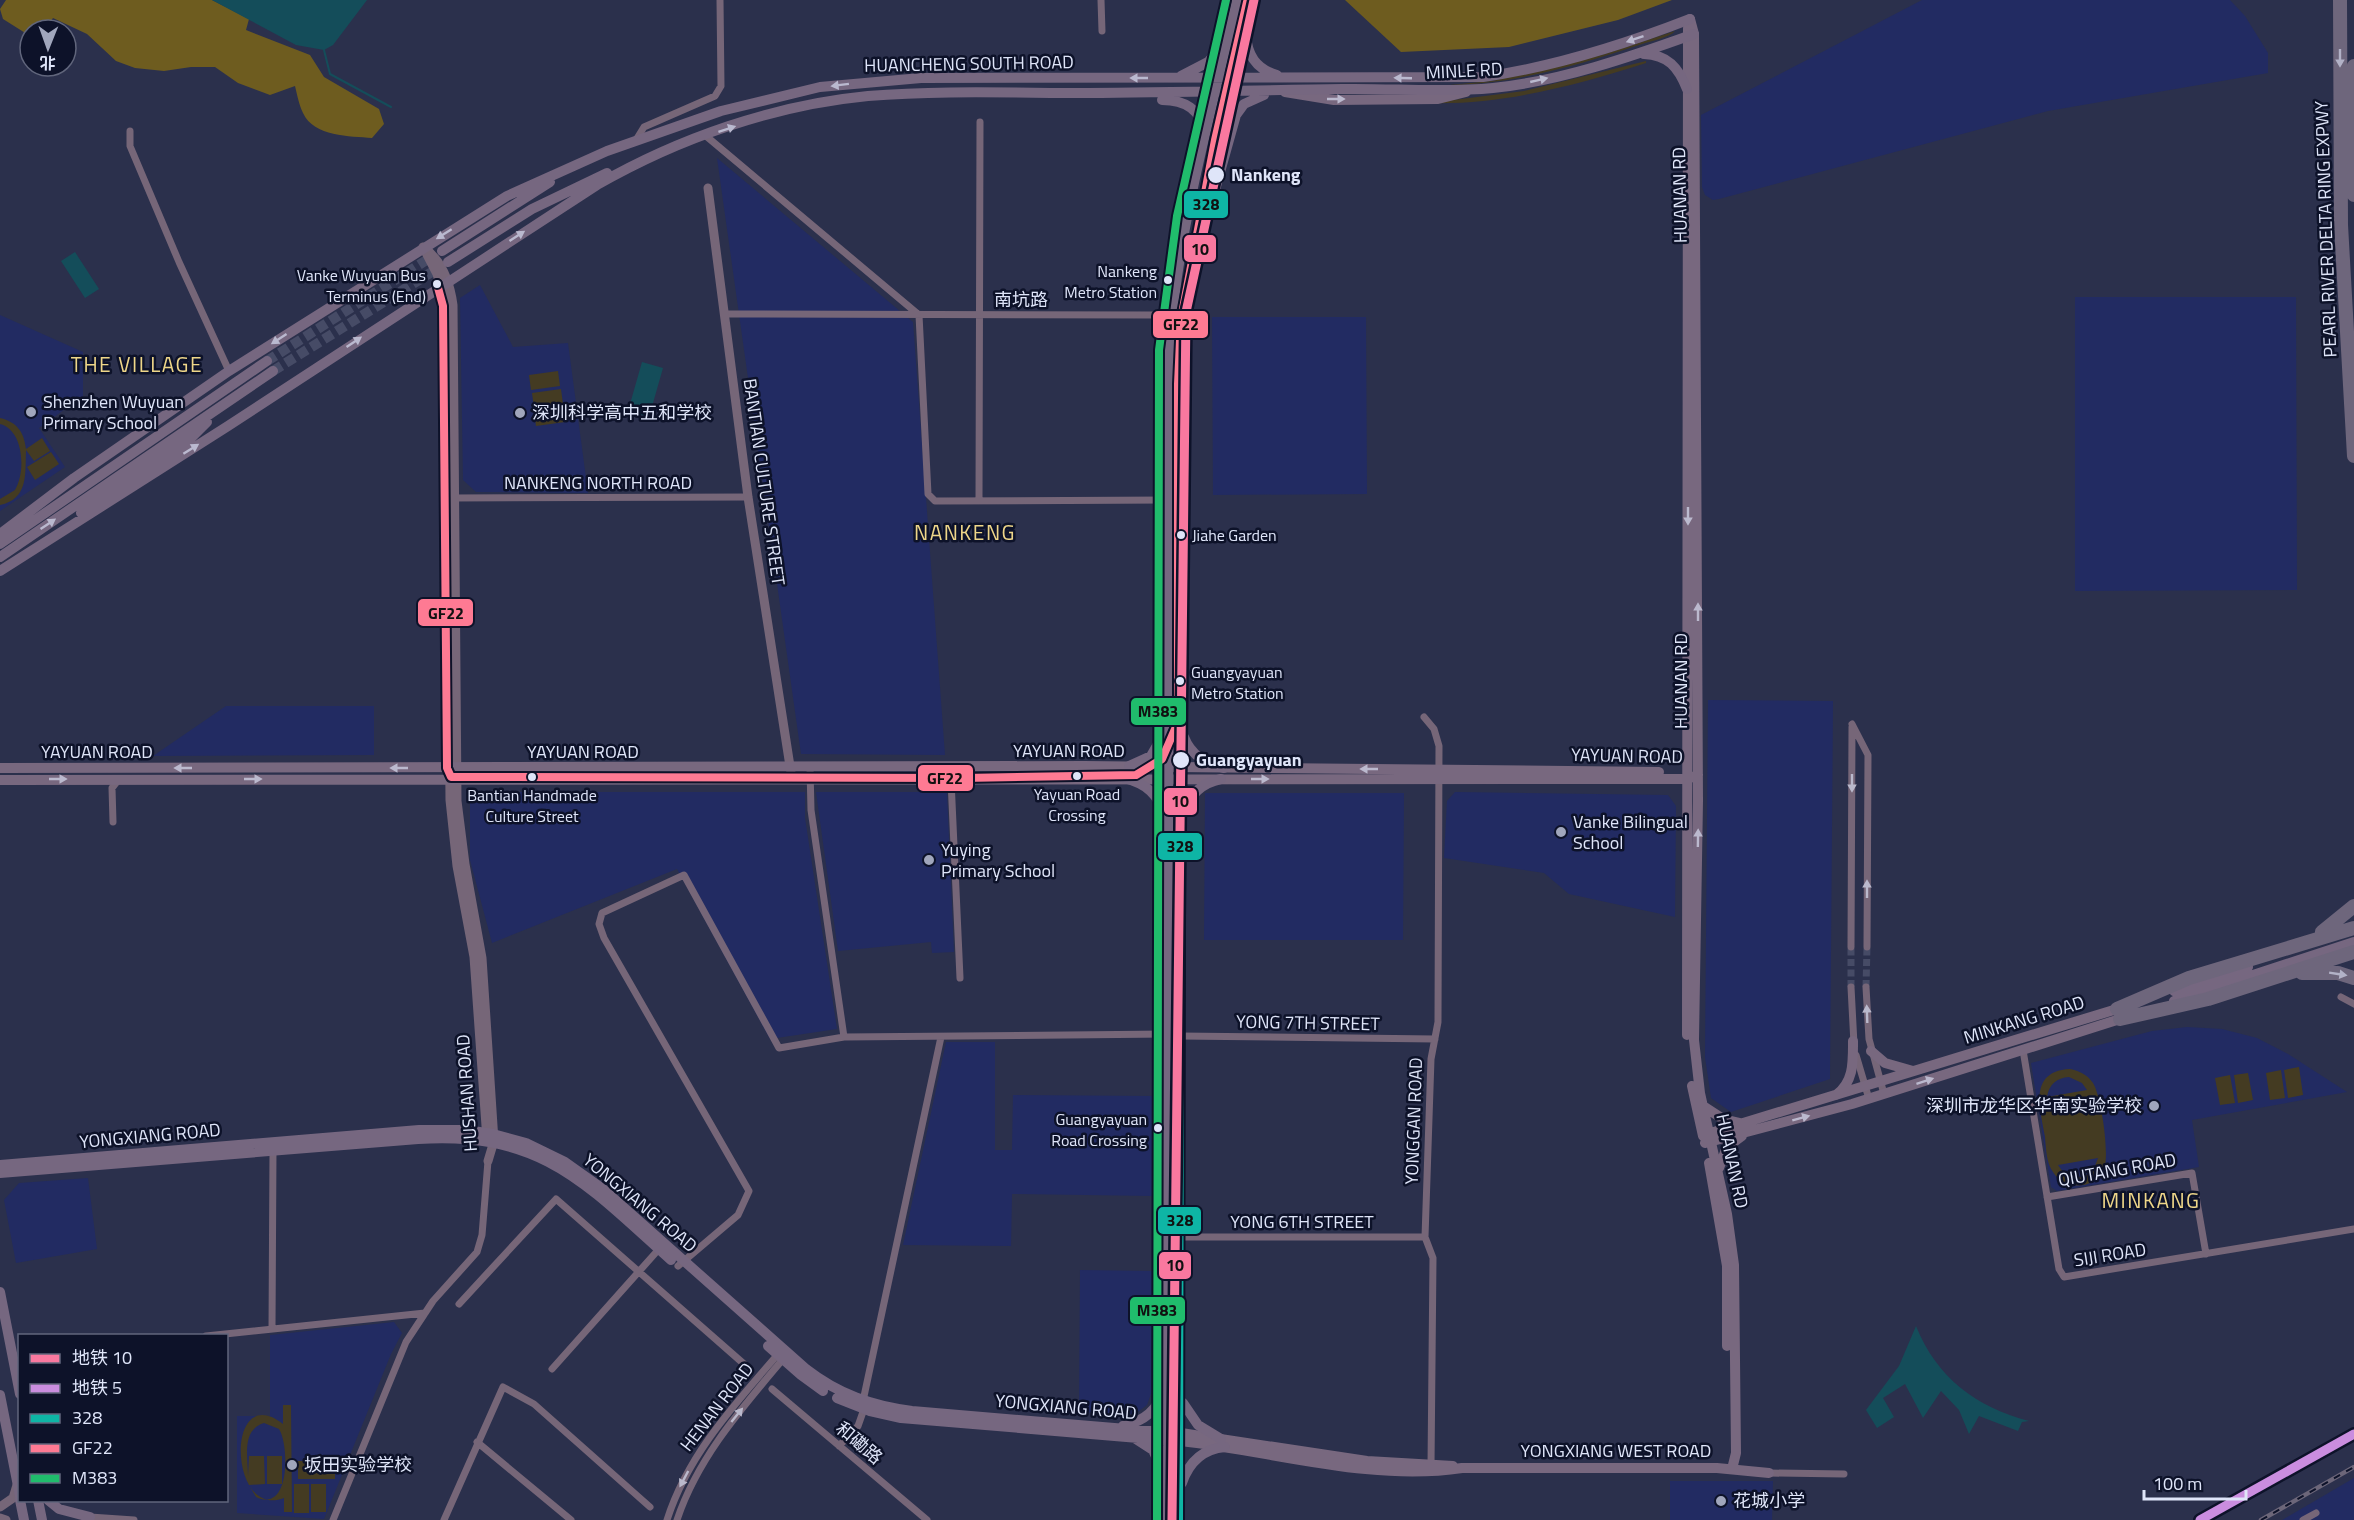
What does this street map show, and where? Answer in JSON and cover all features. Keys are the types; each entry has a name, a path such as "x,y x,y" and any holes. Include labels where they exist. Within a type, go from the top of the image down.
{"highway":[{"name":"PEARL RIVER DELTA RING EXPWY","path":"2340,0 2341,225 2354,456"},
{"name":"PEARL RIVER DELTA RING EXPWY","path":"2354,66 2354,195"},
{"path":"2287,947 2323,932 2354,906"},
{"path":"2118,1014 2180,981 2354,928"},
{"path":"2118,1014 2191,1004 2354,952"},
{"path":"2279,976 2321,972 2354,978"}],"main road":[{"path":"1167,1520 1167,767 1171,318 1205,138 1237,0"},
{"path":"1179,1520 1181,1437 1181,345 1189,284 1251,0"},
{"name":"HUANAN RD","path":"1690,19 1697,208 1688,1040 1691,1077 1719,1174 1732,1242 1736,1286 1736,1453 1732,1469"},
{"name":"MINLE RD","path":"1233,78 1453,78 1514,73 1617,45 1690,19"},
{"path":"1246,20 1246,41 1254,62 1266,71 1286,78"},
{"path":"1169,78 1197,69 1208,62 1223,47 1229,35"},
{"name":"HUANAN RD","path":"1690,36 1687,88 1694,1040 1727,1266 1728,1414 1732,1469"},
{"name":"MINLE RD","path":"1229,93 1472,90 1527,82 1634,54 1690,36"},
{"path":"1634,54 1653,54 1668,60 1679,70 1687,88"},
{"name":"HUANCHENG SOUTH ROAD","path":"0,534 74,478 229,371 423,247 507,196 636,140 721,111 774,97 867,81 921,78 1233,78"},
{"path":"1116,78 1116,93 1185,103 1200,116 1205,138"},
{"path":"1201,230 1224,164 1236,115 1250,100 1279,91"},
{"name":"HUANCHENG SOUTH ROAD","path":"448,262 559,195 641,160 777,112 868,96 1229,93"},
{"name":"HUANCHENG SOUTH ROAD","path":"442,251 558,177 607,151"},
{"name":"HUANCHENG SOUTH ROAD","path":"0,571 228,426 579,196 641,160"},
{"path":"0,544 267,361"},
{"path":"0,557 273,371"},
{"path":"46,542 88,506 192,437 231,399"},
{"path":"74,478 197,408"},
{"path":"1129,766 1147,759 1155,752 1168,721"},
{"path":"1180,826 1184,810 1198,789 1222,774 1193,753 1185,741 1182,725"},
{"path":"1084,766 1084,779"},
{"name":"YAYUAN ROAD","path":"0,768 453,774 810,774 1129,766 1167,767 1181,773 1222,774 1691,776"},
{"name":"YAYUAN ROAD","path":"810,774 951,780 1167,779 1181,773"},
{"name":"YAYUAN ROAD","path":"0,780 453,774"},
{"path":"1124,778 1141,783 1156,795 1167,827"},
{"name":"MINKANG ROAD","path":"1746,1128 1916,1071 2053,1035 2354,935"},
{"name":"MINKANG ROAD","path":"2118,1014 2354,942"},
{"name":"MINKANG ROAD","path":"1707,1138 1869,1099 2023,1050 2053,1035"},
{"path":"1831,1098 1842,1090 1850,1079 1853,1041"},
{"path":"1871,1051 1894,1067 1916,1071"},
{"path":"1703,1105 1723,1119 1746,1128 1724,1153 1719,1174"},
{"name":"YONGXIANG ROAD","path":"0,1165 419,1130 490,1137 539,1148 576,1169 827,1393 919,1420 1127,1436 1181,1437"},
{"name":"YONGXIANG ROAD","path":"0,1173 435,1138 490,1137 537,1155 572,1176 659,1249 681,1264"},
{"path":"0,1292 16,1355 18,1374"},
{"path":"1167,1379 1181,1378"},
{"path":"1115,1427 1134,1423 1154,1411 1167,1379"},
{"path":"1179,1493 1187,1472 1198,1457 1223,1443 1192,1419 1184,1408 1181,1393"},
{"path":"0,1395 18,1487"},
{"name":"YONGXIANG ROAD","path":"864,1405 912,1412 1115,1427 1167,1436"},
{"path":"1127,1436 1141,1441 1153,1450 1161,1464 1167,1489"},
{"name":"YONGXIANG WEST ROAD","path":"1181,1437 1381,1470 1431,1468 1732,1469 1769,1473"},
{"path":"1167,1489 1179,1493"},
{"path":"21,1502 24,1520"},
{"path":"38,1502 42,1520"},
{"path":"50,1502 59,1509 90,1517"},
{"path":"69,1520 90,1517"}],"street":[{"path":"636,140 644,127 715,96 721,86 720,0"},
{"path":"1101,0 1102,32"},
{"path":"980,122 980,500"},
{"path":"130,131 130,146 178,262 229,371"},
{"path":"706,136 919,315 928,494 934,501 1168,500"},
{"name":"BANTIAN CULTURE STREET","path":"708,188 748,497 791,774"},
{"name":"HUSHAN ROAD","path":"423,247 444,283 446,304 451,498 453,774 460,834 482,958 490,1137 488,1161"},
{"name":"南坑路","path":"724,315 1160,315"},
{"name":"NANKENG NORTH ROAD","path":"451,498 748,497"},
{"name":"YONGGAN ROAD","path":"1424,717 1438,737 1438,1022 1431,1059 1425,1237 1433,1258 1431,1468"},
{"path":"1851,947 1852,724 1868,756 1867,948"},
{"path":"810,774 811,810 844,1037"},
{"path":"102,779 112,788"},
{"path":"113,822 112,788 120,779"},
{"path":"951,780 960,978"},
{"path":"681,1264 738,1215 749,1191 603,938 599,924 602,914 684,875 779,1048 844,1037 1167,1034"},
{"path":"1851,987 1853,1041 1869,1099"},
{"path":"1866,987 1871,1051 1884,1094"},
{"path":"2341,997 2354,1004"},
{"path":"839,1446 858,1426 864,1405 941,1036"},
{"name":"YONG 7TH STREET","path":"1180,1036 1435,1039"},
{"name":"SIJI ROAD","path":"2023,1050 2059,1269 2064,1277 2354,1229"},
{"path":"272,1329 273,1150"},
{"path":"333,1520 399,1357 425,1313 477,1252 482,1235 488,1161"},
{"name":"QIUTANG ROAD","path":"2047,1197 2192,1173 2206,1254"},
{"path":"459,1304 556,1199 744,1364"},
{"name":"YONG 6TH STREET","path":"1180,1237 1425,1237"},
{"path":"552,1369 659,1249"},
{"path":"217,1334 425,1313"},
{"name":"HENAN ROAD","path":"667,1520 678,1490 705,1443 783,1354"},
{"name":"HENAN ROAD","path":"677,1520 688,1490 720,1436 783,1354"},
{"path":"456,1520 445,1517 503,1387 534,1404 650,1507"},
{"name":"和磡路","path":"772,1389 927,1520"},
{"path":"477,1442 572,1520"},
{"path":"1769,1473 1844,1474"},
{"path":"0,1507 13,1498 17,1482"},
{"path":"2303,1520 2316,1513"},
{"path":"90,1517 134,1520"},
{"path":"0,1518 6,1520"}],"shaded area":[{"path":"6,0 212,0 249,19 246,30 310,55 324,77 379,109 384,124 372,138 333,134 315,127 308,121 299,103 295,86 270,95 238,83 215,67 191,67 164,71 135,68 116,61 87,34 78,30 78,18 18,18 18,28 3,19 0,9"},
{"path":"212,0 367,0 333,45 324,50 296,45"},
{"path":"1345,0 1672,0 1618,20 1509,47 1401,52"},
{"path":"1922,0 2230,0 2245,16 2268,53 2268,73 2048,111 1719,199 1713,200 1705,195 1702,187 1701,115"},
{"path":"1675,31 1660,39 1547,72 1498,81 1449,85 1492,81 1605,54"},
{"path":"1646,61 1646,63 1620,71 1540,92 1485,101 1430,103 1524,91"},
{"path":"717,158 913,322 945,755 801,754"},
{"path":"75,252 99,289 85,298 61,261"},
{"name":"深圳科学高中五和学校","path":"480,285 513,347 568,343 588,493 476,492 463,480 460,298"},
{"path":"2075,297 2296,297 2297,590 2075,591"},
{"name":"Shenzhen Wuyuan Primary School","path":"0,315 83,352 83,396 39,428 65,467 0,511"},
{"path":"1212,317 1366,317 1367,494 1213,495"},
{"path":"642,362 663,368 649,417 628,411"},
{"path":"558,371 560,386 531,390 529,375"},
{"path":"561,389 563,404 534,408 532,393"},
{"path":"563,407 565,422 536,426 534,411"},
{"path":"0,418 11,422 19,429 26,449 42,438 50,451 34,461 26,450 25,476 21,491 9,502 0,505 0,499 15,490 21,473 21,452 14,434 0,424"},
{"path":"51,452 59,464 35,480 27,467"},
{"path":"1708,700 1833,701 1830,1079 1731,1112 1711,1098 1705,1057"},
{"path":"226,706 374,706 374,755 153,756"},
{"path":"470,792 805,792 805,818 837,1029 770,1039 677,869 492,943 470,860"},
{"path":"816,792 947,792 954,952 932,953 931,942 838,951"},
{"name":"Vanke Bilingual School","path":"1455,792 1668,795 1676,806 1675,917 1569,894 1544,873 1444,858 1447,801"},
{"path":"1205,793 1404,793 1403,940 1204,940"},
{"name":"深圳市龙华区华南实验学校","path":"2187,1027 2222,1029 2257,1038 2288,1054 2347,1092 2192,1120 2199,1167 2057,1191 2051,1187 2031,1063 2152,1031"},
{"path":"946,1042 995,1042 995,1150 1012,1150 1013,1095 1154,1096 1153,1196 1012,1194 1011,1246 903,1245"},
{"path":"2299,1067 2303,1095 2288,1098 2284,1070"},
{"path":"2070,1069 2085,1075 2093,1083 2099,1100 2104,1127 2105,1165 2098,1178 2085,1185 2071,1185 2058,1178 2048,1160 2040,1093 2042,1084 2057,1071","holes":["2069,1077 2082,1083 2087,1090 2047,1097 2054,1082","2098,1158 2093,1171 2079,1177 2069,1176 2058,1165"]},
{"path":"2281,1070 2285,1098 2270,1100 2266,1073"},
{"path":"2248,1073 2253,1100 2238,1103 2234,1075"},
{"path":"2230,1075 2235,1103 2220,1105 2215,1078"},
{"path":"88,1178 97,1249 16,1263 4,1200 19,1183"},
{"path":"1080,1270 1153,1271 1152,1391 1147,1405 1135,1414 1079,1412"},
{"name":"坂田实验学校","path":"394,1322 402,1333 391,1354 324,1519 237,1513 237,1416 270,1416 270,1335"},
{"path":"1916,1326 1935,1361 1960,1388 1992,1408 2029,1421 2022,1422 2018,1431 1979,1416 1969,1434 1959,1410 1941,1391 1923,1418 1905,1384 1883,1398 1894,1417 1877,1428 1866,1410 1899,1366"},
{"path":"283,1405 291,1405 292,1512 284,1512 284,1498 268,1499 276,1496 284,1475 285,1448 279,1429 264,1423 252,1432 247,1445 248,1476 249,1456 264,1456 265,1484 250,1485 244,1472 241,1452 243,1433 251,1420 264,1415 283,1424"},
{"path":"267,1456 282,1456 282,1484 267,1484"},
{"path":"298,1461 335,1461 335,1479 298,1479"},
{"path":"2354,1478 2354,1520 2282,1520"},
{"name":"花城小学","path":"1670,1481 1773,1481 1772,1520 1670,1520"},
{"path":"294,1484 309,1484 309,1513 294,1513"},
{"path":"311,1484 326,1484 326,1512 311,1512"}],"waterway":[{"path":"324,50 330,74 391,107"}],"tunnel":[{"path":"267,361 436,254"},
{"path":"273,371 443,265"},
{"path":"1851,947 1851,987"},
{"path":"1866,987 1867,947"}],"railway":[{"path":"2261,1520 2354,1467"}],"metro line":[{"name":"10","path":"1172,1520 1186,312 1254,0"},
{"name":"5","path":"2200,1520 2354,1434"}],"transit line":[{"name":"M383","path":"1157,1520 1159,350 1177,216 1226,0"},
{"name":"328","path":"1179,1520 1181,345 1191,272 1251,0"},
{"name":"GF22","path":"437,284 443,306 447,768 451,777 963,778 1136,775 1162,759 1178,722 1178,384 1181,319 1215,140 1247,2"}],"place":[{"name":"Nankeng","path":"1216,175"},
{"name":"Nankeng Metro Station","path":"1168,280"},
{"name":"Vanke Wuyuan Bus Terminus (End)","path":"437,284"},
{"name":"Shenzhen Wuyuan Primary School","path":"31,412"},
{"name":"深圳科学高中五和学校","path":"520,413"},
{"name":"Jiahe Garden","path":"1181,535"},
{"name":"Guangyayuan Metro Station","path":"1180,681"},
{"name":"Guangyayuan","path":"1181,760"},
{"name":"Yayuan Road Crossing","path":"1077,776"},
{"name":"Bantian Handmade Culture Street","path":"532,777"},
{"name":"Vanke Bilingual School","path":"1561,832"},
{"name":"Yuying Primary School","path":"929,860"},
{"name":"深圳市龙华区华南实验学校","path":"2154,1106"},
{"name":"Guangyayuan Road Crossing","path":"1158,1128"},
{"name":"坂田实验学校","path":"292,1465"},
{"name":"花城小学","path":"1721,1501"}],"district":[{"name":"THE VILLAGE","path":"137,365"},
{"name":"NANKENG","path":"965,533"},
{"name":"MINKANG","path":"2151,1201"}]}
